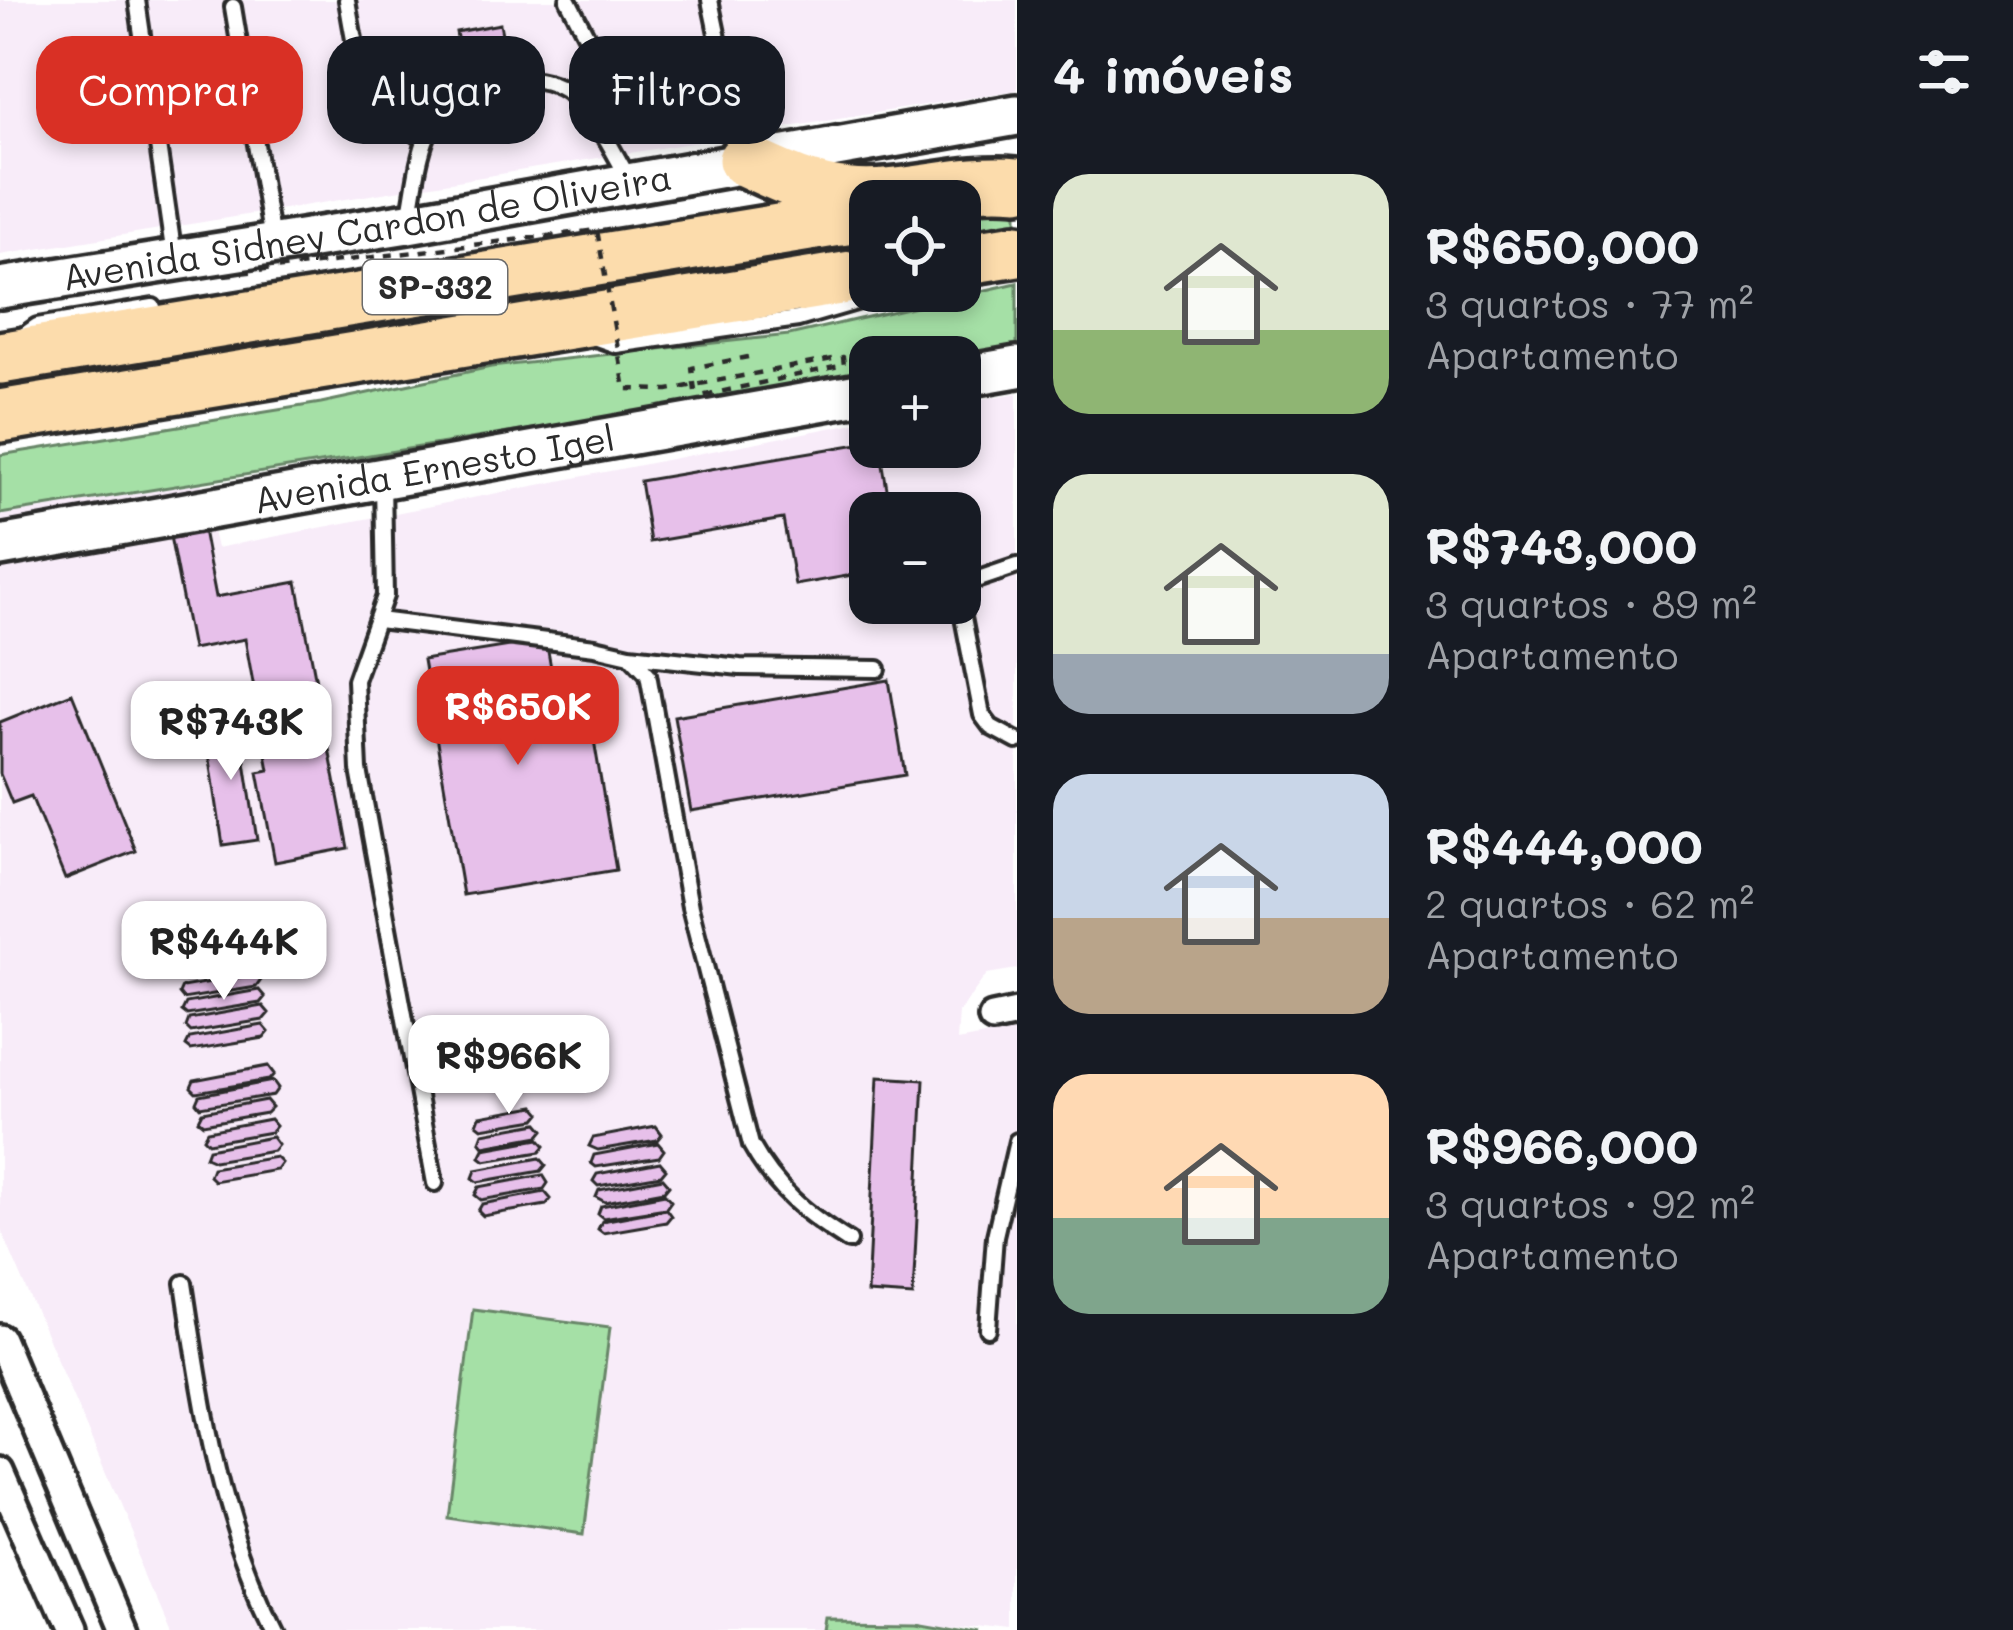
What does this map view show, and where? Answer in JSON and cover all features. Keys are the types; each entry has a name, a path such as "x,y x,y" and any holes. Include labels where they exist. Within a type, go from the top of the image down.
{"highway":[{"path":"744,160 797,184 852,196 981,180 1017,187"},
{"path":"981,195 1017,187"},
{"name":"SP-332","path":"0,355 849,218"},
{"path":"981,257 1017,253"},
{"name":"SP-332","path":"0,416 849,277"}],"street":[{"name":"Avenida Sidney Cardon de Oliveira","path":"0,288 408,223 1017,115"},
{"path":"981,373 1017,367"},
{"path":"0,435 142,392"},
{"name":"Avenida Ernesto Igel","path":"0,546 849,396"},
{"path":"0,1339 122,1630"},
{"path":"0,1472 69,1630"}],"lane":[{"path":"137,0 175,261"},
{"path":"347,0 355,36"},
{"path":"568,0 587,36"},
{"path":"710,0 717,36"},
{"path":"233,7 273,245"},
{"path":"408,223 424,144"},
{"path":"609,144 631,181"},
{"path":"740,144 744,160"},
{"path":"981,265 1017,253"},
{"path":"563,325 616,346 798,319 849,304"},
{"path":"225,305 290,309"},
{"path":"0,355 37,326 161,306"},
{"path":"383,476 385,596 356,680 359,770 435,1183"},
{"path":"981,578 1017,566"},
{"path":"378,620 523,634 631,655 740,667 878,669"},
{"path":"965,624 982,715 991,728 1017,741"},
{"path":"631,655 648,674 690,907 751,1145 770,1180 806,1215 849,1241"},
{"path":"988,1329 995,1237 1017,1142"},
{"path":"184,1282 208,1444 245,1564 274,1630"}],"path":[{"path":"224,274 597,230 625,389 668,390 843,357 844,365 696,397 692,368 748,357"}],"shaded area":[{"path":"0,0 1017,0 1017,90 785,128 785,36 569,36 569,144 684,144 0,255"},
{"path":"1017,393 1017,969 987,974 959,1012 957,1041 1017,1030 1017,1630 916,1618 829,1617 826,1630 173,1630 0,1227 0,514 201,481 217,548 849,424 849,468 981,468 981,399"}],"green space":[{"path":"1017,204 1017,233 981,239 981,210"},
{"path":"849,232 849,262 0,400 0,370"},
{"path":"1017,283 1017,350 981,356 981,336 849,336 849,378 0,514 0,455 321,403 491,367 789,335 890,312 981,312 981,291"},
{"path":"473,1309 610,1327 584,1534 447,1515"},
{"path":"828,1617 916,1618 985,1630 826,1630"}],"building":[{"path":"500,24 502,36 457,36 456,32"},
{"path":"849,446 849,468 884,468 888,492 849,492 849,576 795,585 783,519 650,542 640,481"},
{"path":"202,525 216,597 297,582 348,848 275,862 258,772 269,770 245,639 192,649 169,531"},
{"path":"546,640 552,674 582,669 616,870 463,895 423,660"},
{"path":"889,680 905,775 691,811 674,716"},
{"path":"72,693 136,851 65,879 31,796 12,803 0,774 0,722"},
{"path":"239,722 257,840 223,845 205,727"},
{"path":"249,940 255,947 250,954 177,966 172,961 176,954"},
{"path":"253,956 258,964 253,970 185,981 176,978 179,970"},
{"path":"256,974 261,980 256,987 183,999 179,994 182,987"},
{"path":"259,990 265,997 260,1003 187,1015 182,1011 186,1003"},
{"path":"263,1006 269,1013 263,1020 191,1032 186,1027 189,1019"},
{"path":"263,1025 269,1032 264,1038 191,1050 186,1046 190,1038"},
{"path":"268,1066 274,1074 269,1080 196,1092 191,1087 194,1080"},
{"path":"878,1077 924,1080 913,1296 867,1293"},
{"path":"273,1081 278,1088 273,1095 200,1107 196,1102 199,1095"},
{"path":"266,1100 272,1107 266,1113 203,1124 198,1120 202,1112"},
{"path":"535,1106 541,1113 536,1119 482,1128 477,1124 480,1116"},
{"path":"270,1119 276,1126 271,1132 208,1143 203,1138 207,1131"},
{"path":"538,1123 544,1130 539,1136 484,1146 480,1141 483,1133"},
{"path":"656,1126 662,1134 657,1140 598,1150 589,1146 593,1138"},
{"path":"272,1137 278,1145 273,1151 214,1161 205,1157 208,1149"},
{"path":"539,1139 545,1146 540,1152 485,1161 480,1157 484,1149"},
{"path":"658,1143 664,1150 659,1157 596,1167 591,1163 594,1155"},
{"path":"276,1157 282,1163 277,1170 214,1181 209,1176 212,1168"},
{"path":"540,1158 546,1165 541,1171 478,1182 473,1178 476,1170"},
{"path":"660,1162 666,1169 661,1175 598,1186 593,1181 597,1174"},
{"path":"543,1175 548,1183 544,1189 481,1200 475,1195 479,1187"},
{"path":"663,1178 669,1185 664,1191 605,1202 596,1197 599,1190"},
{"path":"545,1192 551,1199 546,1205 483,1216 478,1211 482,1204"},
{"path":"665,1194 671,1201 666,1208 603,1218 598,1214 601,1206"},
{"path":"666,1209 671,1216 666,1222 603,1233 598,1229 602,1221"}]}
